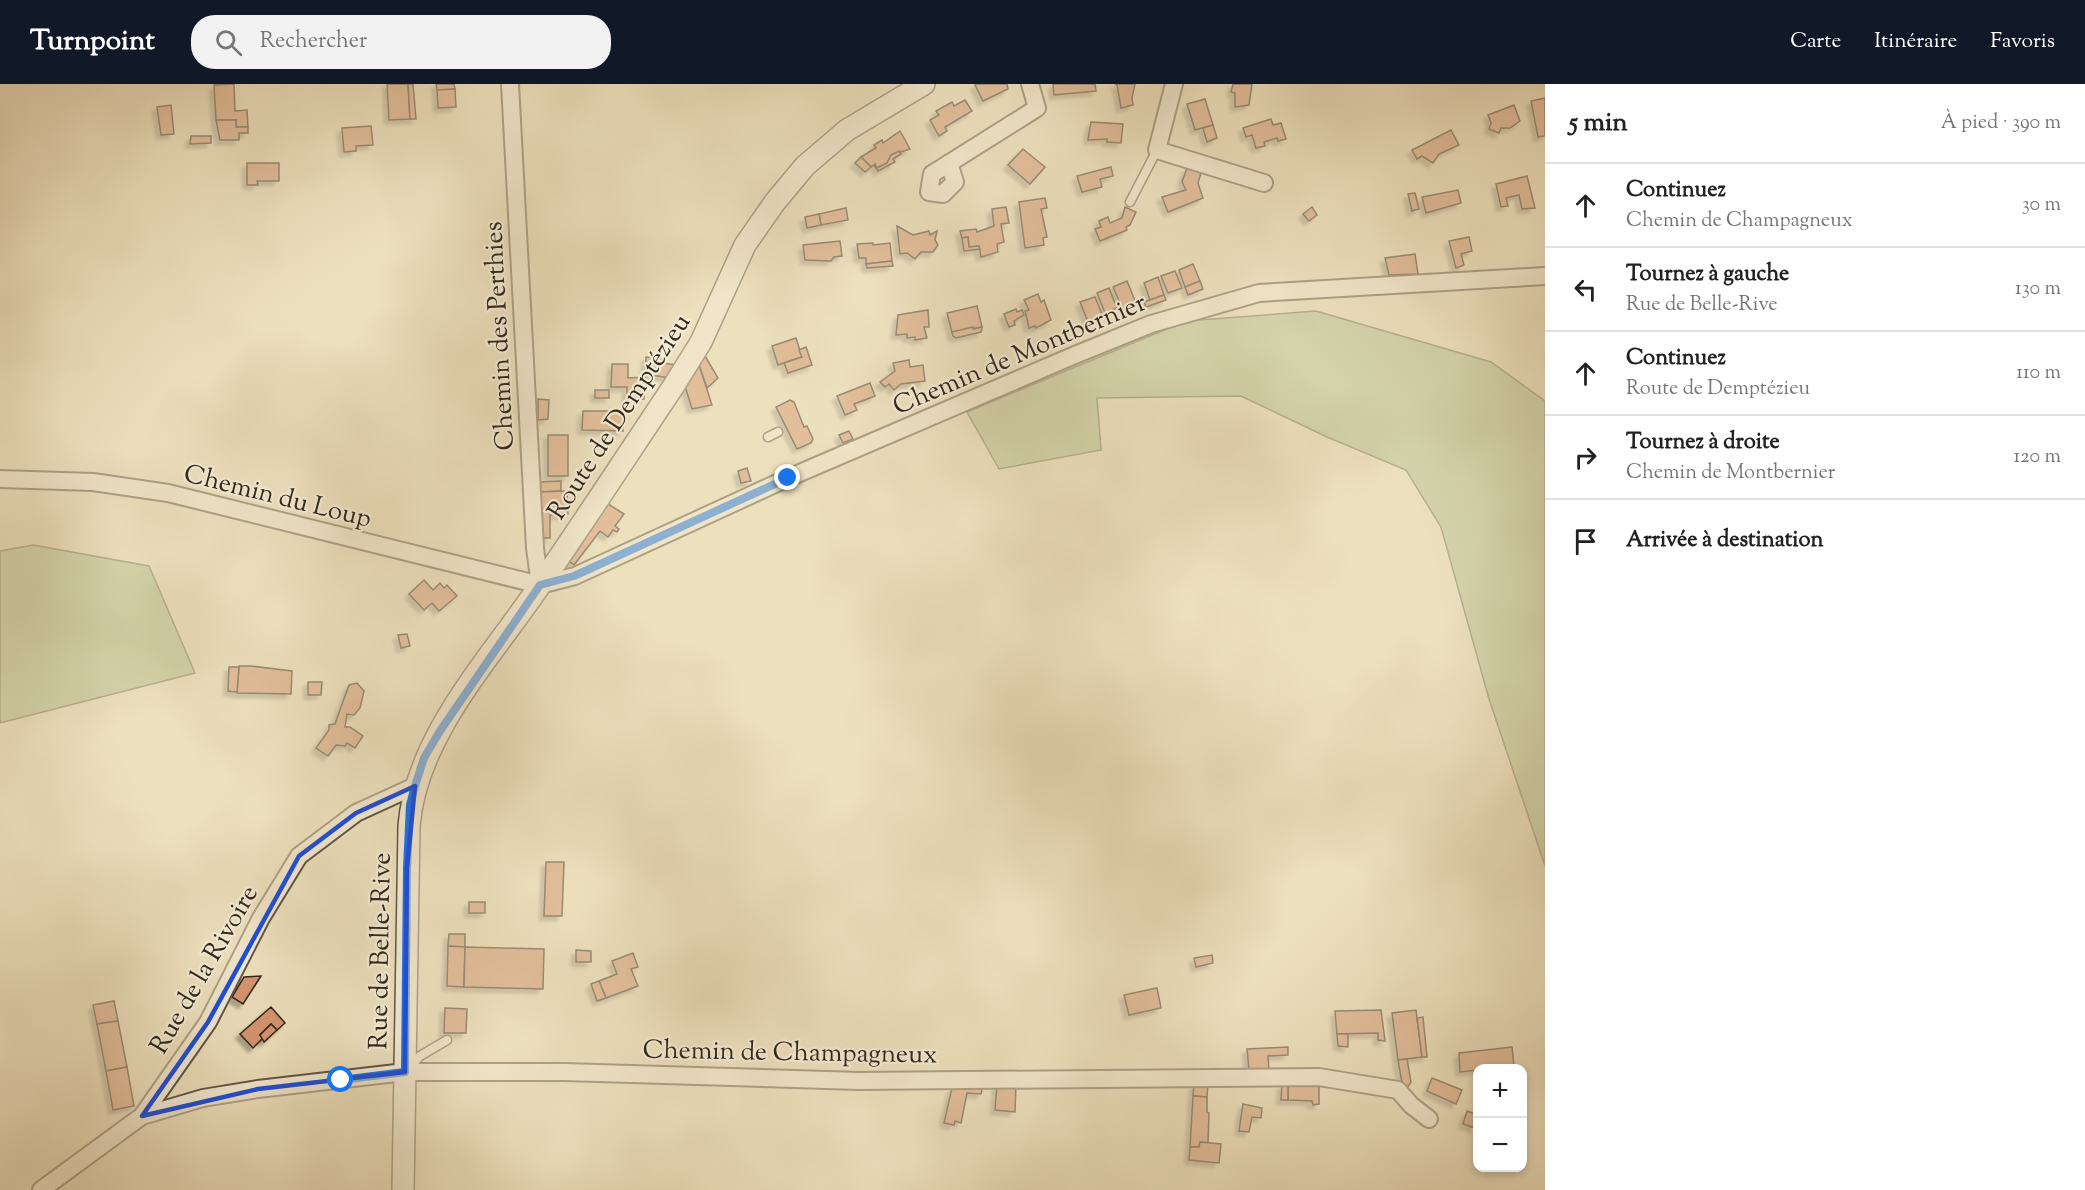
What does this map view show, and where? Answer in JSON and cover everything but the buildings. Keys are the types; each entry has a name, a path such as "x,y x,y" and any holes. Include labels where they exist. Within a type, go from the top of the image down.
{"street":[{"name":"Chemin des Perthies","path":"510,84 535,548 540,585"},
{"name":"Route de Demptézieu","path":"415,786 424,758 440,731 696,351 745,245 775,202 805,166 847,130 924,84"},
{"path":"949,163 1037,108 1030,84"},
{"path":"1174,84 1157,150 1264,183"},
{"name":"Chemin de Montbernier","path":"540,585 574,576 788,478 1075,355 1151,324 1227,300 1259,293 1545,276"},
{"name":"Chemin du Loup","path":"0,478 93,482 168,494 540,585"},
{"name":"Rue de Belle-Rive","path":"401,1189 405,1072 407,868 410,805 415,786"},
{"name":"Rue de la Rivoire","path":"41,1190 142,1116 208,1022 261,918 299,856 356,813 415,786"},
{"name":"Chemin de Champagneux","path":"142,1116 203,1098 405,1072 613,1073 859,1081 1319,1077 1398,1090 1411,1106 1429,1119"}],"lane":[{"path":"1130,202 1157,150"},
{"path":"768,436 778,432"},
{"path":"405,1072 420,1056 447,1040"}],"highlighted area":[{"path":"415,786 407,868 405,1072 258,1089 142,1116 208,1022 299,856 356,813"}],"green space":[{"path":"1316,311 1491,362 1545,401 1545,866 1489,699 1441,527 1406,470 1327,437 1241,396 1097,398 1101,450 999,469 967,412 1186,321"},
{"path":"33,545 149,566 195,673 0,723 0,551"}],"route":[{"path":"341,1080 405,1072 407,868 410,805 415,786 424,758 440,731 540,585 574,576 788,478"}]}
